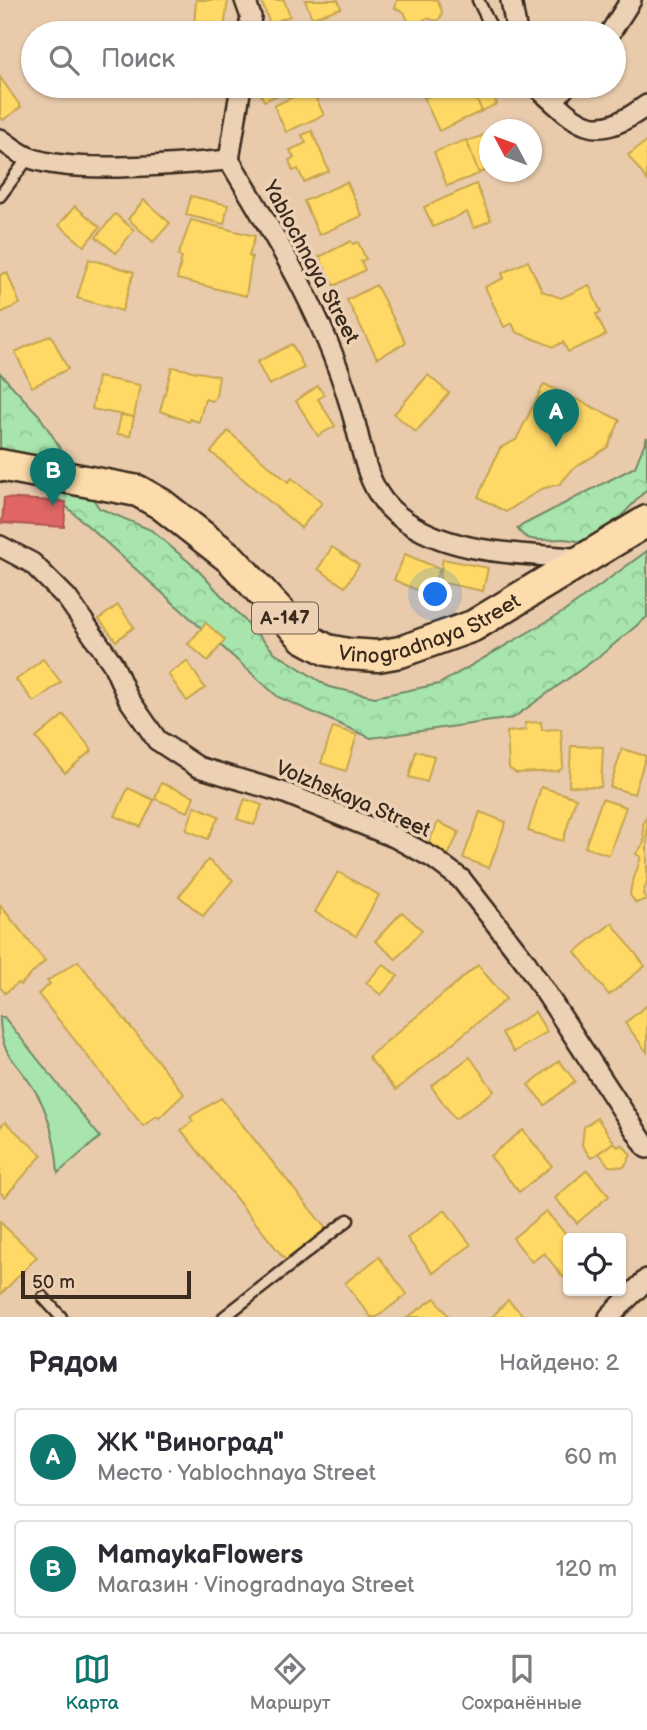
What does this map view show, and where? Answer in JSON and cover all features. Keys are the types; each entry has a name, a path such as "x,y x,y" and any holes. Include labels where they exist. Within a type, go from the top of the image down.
{"main road":[{"name":"Vinogradnaya Street","path":"0,465 117,485 150,497 197,530 231,559 303,637 327,650 348,654 378,656 400,652 473,626 647,521"}],"street":[{"path":"244,0 250,21"},
{"path":"511,0 515,21"},
{"path":"618,21 631,0"},
{"path":"0,139 29,157 73,165 167,165 229,160 239,98"},
{"path":"549,98 572,118 597,129 617,124 647,105"},
{"path":"552,101 555,98"},
{"name":"Yablochnaya Street","path":"229,160 326,332 342,371 368,474 380,499 400,518 441,539 470,547 584,559"},
{"name":"Volzhskaya Street","path":"0,546 32,563 67,598 113,664 128,698 157,740 198,767 285,793 394,837 433,858 461,878 525,961 647,1148"},
{"path":"610,1317 647,1279"}],"lane":[{"path":"478,0 489,21"},
{"path":"0,196 29,157"},
{"path":"224,1317 348,1220"},
{"path":"43,1297 61,1317"}],"green space":[{"path":"0,373 39,415 99,508 151,530 195,567 274,652 329,687 375,697 439,684 565,611 647,551 647,617 601,655 513,718 371,738 278,697 0,447"},
{"path":"647,437 647,489 611,527 590,543 565,539 531,539 517,528 635,467"},
{"path":"0,1017 4,1017 100,1137 58,1173 48,1119 34,1089 6,1049"}],"building: Жильё":[{"path":"196,0 228,0 225,21 194,21"},
{"path":"261,0 284,0 290,16 269,21"},
{"path":"305,0 338,0 341,8 312,18"},
{"path":"397,0 437,0 442,11 437,21 427,18 422,21 408,21 404,12 395,8"},
{"path":"0,77 21,107 3,120 0,116"},
{"path":"290,98 316,98 324,115 286,132 274,106"},
{"path":"424,98 476,98 482,111 439,131"},
{"path":"476,98 494,98 497,104 482,111"},
{"path":"312,131 329,171 304,182 298,169 293,171 289,160 294,158 290,150 306,143 302,135"},
{"path":"479,137 479,173 467,141"},
{"path":"466,140 479,174 447,186 434,152"},
{"path":"647,141 647,180 628,155"},
{"path":"347,182 362,216 319,235 304,201"},
{"path":"476,184 491,220 474,228 467,212 433,227 424,207"},
{"path":"191,196 228,205 224,224 186,215"},
{"path":"144,200 170,223 153,242 128,219"},
{"path":"75,206 100,227 84,246 59,225"},
{"path":"115,214 134,230 116,253 96,237"},
{"path":"191,220 255,236 249,256 252,257 246,296 177,279 182,257 178,256"},
{"path":"351,241 353,244 358,242 366,259 361,261 365,270 334,286 319,257"},
{"path":"89,259 134,272 122,311 77,298"},
{"path":"528,261 542,291 561,298 589,285 601,312 596,314 606,335 568,352 563,342 554,347 516,332 512,323 504,327 485,287 504,278 502,273"},
{"path":"7,272 20,304 0,313 0,275"},
{"path":"376,285 406,343 377,358 347,300"},
{"path":"51,335 68,369 32,387 15,352"},
{"path":"292,344 304,368 269,385 257,362"},
{"path":"172,367 219,376 216,396 212,401 205,399 199,422 190,419 189,422 160,411"},
{"path":"428,375 449,393 416,432 394,414"},
{"path":"98,377 140,385 134,417 92,409"},
{"path":"544,384 620,420 608,447 573,469 560,484 541,489 506,512 478,497 500,448 516,440"},
{"path":"318,386 324,395 318,399 335,426 318,436 296,401"},
{"path":"121,415 134,417 130,436 117,434"},
{"path":"228,431 288,482 292,478 322,503 301,528 211,452"},
{"path":"332,547 359,565 345,587 318,569"},
{"path":"405,554 440,569 428,595 394,580"},
{"path":"443,559 488,568 483,591 439,582"},
{"path":"118,605 134,627 116,641 99,619"},
{"path":"206,623 225,640 208,661 188,644"},
{"path":"43,659 61,682 34,702 16,680"},
{"path":"187,661 205,688 187,701 168,674"},
{"path":"64,715 92,750 65,773 36,738"},
{"path":"541,722 542,730 561,729 563,767 558,771 516,773 509,768 507,732 526,730 525,723"},
{"path":"333,727 357,735 346,771 321,763"},
{"path":"571,746 603,747 601,787 569,786"},
{"path":"622,749 646,756 634,794 610,787"},
{"path":"416,751 434,756 427,782 409,777"},
{"path":"161,783 194,796 188,812 155,799"},
{"path":"541,787 576,798 563,841 528,831"},
{"path":"128,788 154,800 141,827 115,816"},
{"path":"245,799 262,805 254,825 237,819"},
{"path":"602,799 626,807 609,855 585,847"},
{"path":"195,806 219,816 208,839 186,830"},
{"path":"480,812 506,822 489,868 463,858"},
{"path":"647,815 647,883 643,893 646,899 636,903 630,895 631,887 641,857 636,854 644,843 643,824"},
{"path":"438,822 459,832 448,856 427,846"},
{"path":"208,860 233,880 203,916 179,896"},
{"path":"338,872 379,895 356,936 315,912"},
{"path":"0,905 45,961 20,985 18,983 5,993 0,987"},
{"path":"402,912 422,930 396,959 375,941"},
{"path":"612,923 645,966 609,995 575,952"},
{"path":"78,961 184,1094 159,1118 157,1116 143,1126 38,994 50,984 47,981"},
{"path":"383,964 398,976 381,995 366,983"},
{"path":"478,965 506,999 396,1090 368,1057"},
{"path":"647,1005 647,1052 625,1023"},
{"path":"535,1012 547,1032 514,1052 502,1033"},
{"path":"470,1057 494,1091 455,1119 431,1086"},
{"path":"559,1061 575,1081 545,1105 528,1085"},
{"path":"221,1098 327,1230 313,1241 315,1244 287,1262 181,1130 193,1121 190,1117"},
{"path":"597,1118 614,1142 591,1158 582,1145 584,1127"},
{"path":"5,1122 42,1155 5,1197 0,1192 0,1127"},
{"path":"523,1130 552,1166 519,1192 490,1156"},
{"path":"614,1142 618,1147 622,1144 631,1155 624,1167 609,1166 599,1153"},
{"path":"587,1170 609,1196 577,1223 555,1198"},
{"path":"445,1210 471,1245 433,1273 407,1238"},
{"path":"546,1211 565,1233 563,1277 544,1253 532,1262 513,1238"},
{"path":"0,1222 37,1257 0,1295"},
{"path":"379,1257 407,1294 377,1317 371,1317 345,1283"},
{"path":"435,1298 449,1317 408,1317"},
{"path":"508,1300 525,1317 492,1317"}],"building: Торговля":[{"path":"4,498 66,502 64,527 2,523"}],"place":[{"name":"ЖК \"Виноград\"","path":"556,447"},
{"name":"MamaykaFlowers","path":"53,506"}]}
